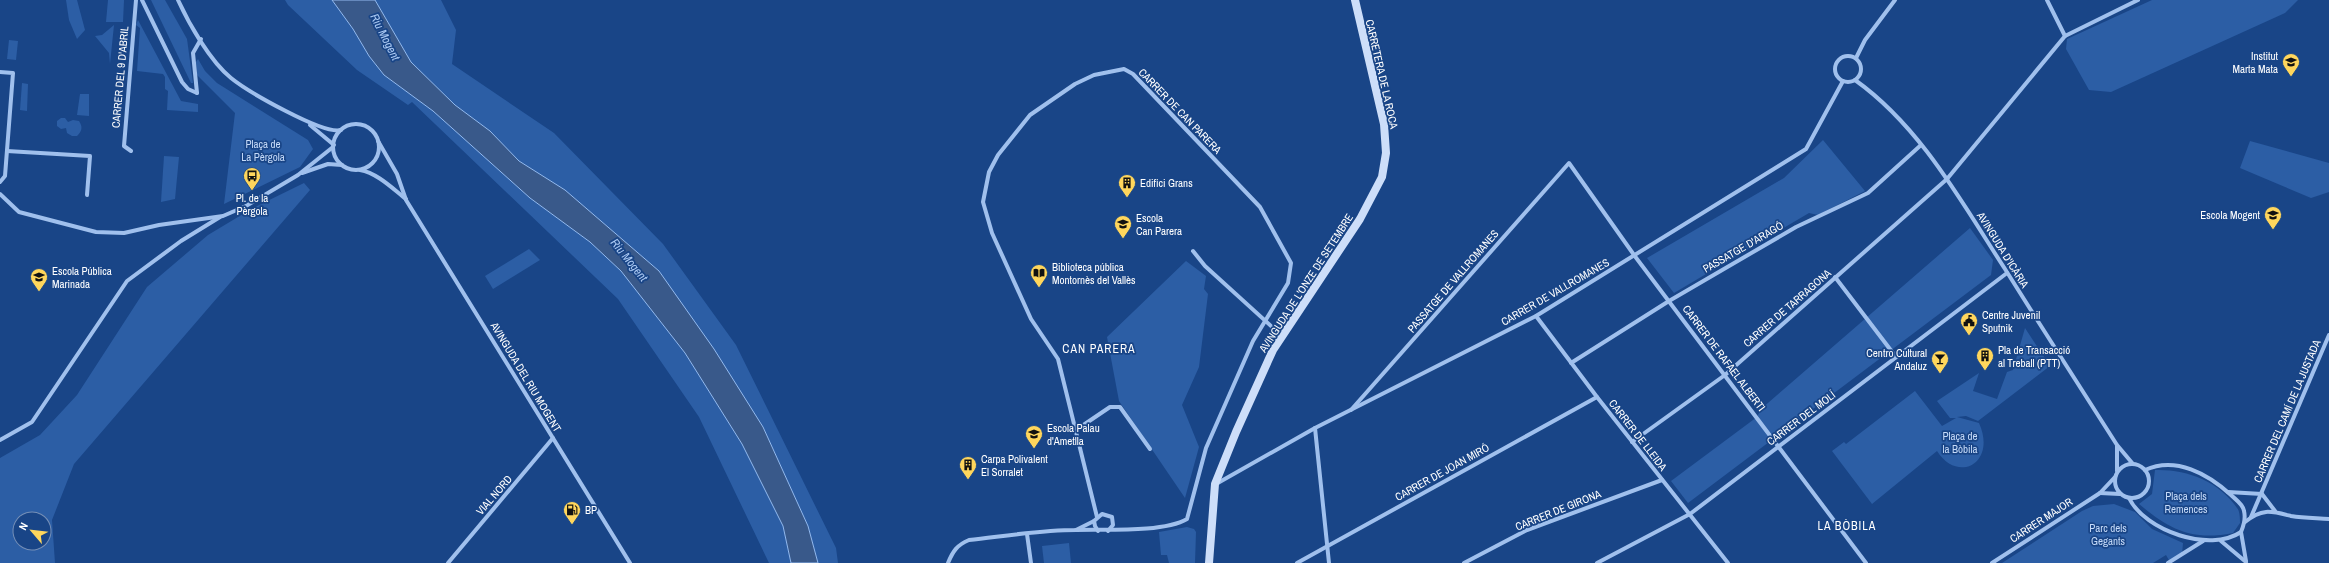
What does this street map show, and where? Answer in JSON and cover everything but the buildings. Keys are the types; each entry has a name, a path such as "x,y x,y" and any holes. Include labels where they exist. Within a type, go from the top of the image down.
{"street":[{"name":"CARRER DEL 9 D'ABRIL","path":"131,151 124,146 136,0"},
{"path":"142,0 182,82 188,89 198,93 193,53 201,39"},
{"path":"178,0 212,57 232,79 309,123 329,130 341,130 352,125 364,126 374,133 378,141 378,151 375,160 368,166 358,170 343,165 328,164 298,175"},
{"name":"CARRETERA DE LA ROCA","path":"1354,0 1384,124 1386,153 1382,177"},
{"path":"1856,58 1865,40 1895,0"},
{"path":"2047,0 2065,36 2138,0"},
{"name":"CARRER DE TARRAGONA","path":"1632,442 1725,374 1947,179 2065,36"},
{"path":"1848,55 1856,58 1862,69 1856,80 1843,81 1835,71 1837,62 1848,55"},
{"name":"CARRER DE CAN PARERA","path":"1096,519 1058,359 1031,319 992,233 983,202 989,172 998,155 1030,115 1075,84 1112,70 1124,69 1133,74 1260,207 1291,263 1288,283 1253,341 1206,448 1187,519 1178,524 1107,531"},
{"path":"0,72 13,73 5,176 0,182"},
{"name":"AVINGUDA D'ICÀRIA","path":"1856,80 1879,100 1921,145 1947,179 2117,445 2133,464"},
{"name":"CARRER DE VALLROMANES","path":"1215,484 1315,428 1536,316 1806,149 1843,81"},
{"path":"309,123 334,146 335,155 343,165"},
{"path":"0,440 32,422 127,281 181,241 223,216 246,206 298,175 334,146 341,130"},
{"name":"AVINGUDA DEL RIU MOGENT","path":"378,141 397,174 406,200 630,563"},
{"name":"PASSATGE D'ARAGÓ","path":"1571,363 1669,300 1813,218 1868,193 1921,145"},
{"path":"7,151 90,156 87,195"},
{"name":"CARRER DE RAFAEL ALBERTI","path":"1569,163 1634,255 1866,563"},
{"name":"PASSATGE DE VALLROMANES","path":"1351,410 1569,163"},
{"name":"AVINGUDA DEL RIU MOGENT","path":"358,170 366,171 382,181 406,200"},
{"name":"AVINGUDA DE L'ONZE DE SETEMBRE","path":"1209,563 1215,484 1236,432 1282,336 1360,219 1382,177"},
{"path":"0,194 19,212 96,232 124,233 159,225 223,216"},
{"path":"1193,251 1205,266 1282,336"},
{"name":"CARRER DEL MOLÍ","path":"1597,563 1690,514 2007,273"},
{"path":"1835,277 1896,357"},
{"name":"CARRER DE LLEIDA","path":"1536,316 1597,397 1728,563"},
{"name":"CARRER DEL CAMÍ DE LA JUSTADA","path":"2251,517 2329,335"},
{"name":"CARRER DE JOAN MIRÓ","path":"1297,563 1597,397"},
{"path":"1076,430 1110,407 1120,407 1150,449"},
{"path":"1315,428 1329,563"},
{"name":"VIAL NORD","path":"448,563 553,438"},
{"path":"2117,445 2117,471 2115,478 2116,488 2120,494"},
{"path":"2117,471 2124,465 2133,464 2145,470 2149,479 2145,492 2138,497 2129,498"},
{"path":"2145,470 2164,465 2196,470 2228,492 2244,510 2245,522 2241,532 2246,562"},
{"name":"CARRER MAJOR","path":"1992,563 2100,493 2115,478"},
{"name":"CARRER DE GIRONA","path":"1464,563 1527,530 1662,480"},
{"name":"CARRER DEL CAMÍ DE LA JUSTADA","path":"2228,492 2262,494"},
{"path":"2100,493 2120,494 2129,498 2142,514 2172,533 2203,541 2221,540 2234,537 2241,532"},
{"path":"2262,494 2275,511"},
{"path":"2245,522 2251,517 2269,511 2309,518 2329,519"},
{"path":"948,563 952,553 959,544 970,540 1076,530 1107,531 1113,526 1112,517 1102,514 1076,530"},
{"path":"1096,519 1094,526 1098,531"},
{"path":"1027,534 1031,563"},
{"path":"2221,540 2246,562"},
{"path":"2168,563 2203,541"}],"green space":[{"path":"66,0 77,0 85,30 77,39 69,20"},
{"path":"108,0 124,0 123,22 106,22"},
{"path":"151,0 165,0 187,39 193,83 191,83"},
{"path":"285,0 332,0 353,29 369,56 384,75 433,111 530,198 590,242 621,271 685,353 742,444 783,526 791,563 769,563 699,417 618,299 412,102 408,105 357,70 288,5"},
{"path":"375,0 441,0 456,30 452,64 554,133 663,244 736,345 836,548 838,563 818,563 808,526 763,427 659,271 565,190 519,161 490,131 455,105 411,62"},
{"path":"2152,0 2298,0 2285,13 2111,92 2089,90 2066,49 2067,39"},
{"path":"138,20 181,101 198,104 198,112 167,110 168,91 165,89 165,77 163,74 137,71 140,28 136,25"},
{"path":"114,25 110,64 109,53 95,36 102,35"},
{"path":"9,40 18,41 16,60 7,59"},
{"name":"Plaça de La Pèrgola","path":"198,59 205,71 217,83 308,140 313,149 300,167 224,204 235,113 197,75 196,62"},
{"path":"22,83 28,84 27,111 20,110"},
{"path":"80,94 89,94 89,116 77,115"},
{"path":"61,118 65,118 68,122 73,120 79,121 81,129 77,136 72,136 67,133 66,128 61,129 57,126 57,121"},
{"path":"1823,140 1865,191 1818,215 1809,213 1674,293 1647,258 1784,178"},
{"path":"2250,141 2329,163 2329,192 2311,198 2240,168"},
{"path":"164,156 179,157 175,199 161,202"},
{"path":"304,183 310,190 74,464 52,520 55,563 0,563 0,458 40,435 77,395 147,287 208,235 253,208"},
{"path":"1970,228 1993,260 1991,275 1688,503 1671,481 1757,417 1761,409"},
{"path":"529,249 540,260 493,289 485,276"},
{"path":"1186,261 1206,276 1204,289 1208,294 1199,367 1182,405 1199,447 1185,498 1119,401 1107,337"},
{"name":"Plaça de la Bòbila","path":"2025,328 2050,366 1978,421 1966,416 1957,417 1979,423 1983,437 1983,449 1979,458 1973,464 1964,467 1955,466 1946,461 1937,451 1872,504 1832,451 1844,442 1846,444 1915,391 1942,426 1956,418 1950,418 1937,401 1979,373 1973,391 1997,399 2007,372 2013,370"},
{"name":"Plaça dels Remences","path":"2155,470 2167,470 2190,474 2201,478 2221,491 2230,499 2239,511 2240,523 2233,533 2205,536 2193,534 2172,527 2150,513 2139,504 2152,494"},
{"name":"Parc dels Gegants","path":"2114,504 2135,512 2152,529 2183,543 2182,554 2170,562 2166,555 2153,563 2002,563 2082,511 2093,506"},
{"path":"1187,527 1194,529 1196,532 1195,563 1169,563 1167,555 1161,555 1159,532"},
{"path":"1069,543 1071,563 1044,563 1042,546"}],"water":[{"name":"Riu Mogent","path":"332,0 375,0 411,62 455,105 490,131 519,161 565,190 659,271 714,349 763,427 808,526 818,563 791,563 783,526 742,444 685,353 621,271 590,242 530,198 433,111 384,75 369,56 353,29"}],"place":[{"name":"Institut Marta Mata","path":"2291,77"},
{"name":"Pl. de la Pèrgola","path":"252,191"},
{"name":"Edifici Grans","path":"1127,198"},
{"name":"Escola Mogent","path":"2273,230"},
{"name":"Escola Can Parera","path":"1123,239"},
{"name":"Biblioteca pública Montornès del Vallès","path":"1039,288"},
{"name":"Escola Pública Marinada","path":"39,292"},
{"name":"Centre Juvenil Sputnik","path":"1969,336"},
{"name":"Pla de Transacció al Treball (PTT)","path":"1985,371"},
{"name":"Centro Cultural Andaluz","path":"1940,374"},
{"name":"Escola Palau d'Ametlla","path":"1034,449"},
{"name":"Carpa Polivalent El Sorralet","path":"968,480"},
{"name":"BP","path":"572,525"}],"district":[{"name":"CAN PARERA","path":"1099,349"},
{"name":"LA BÒBILA","path":"1847,526"}]}
